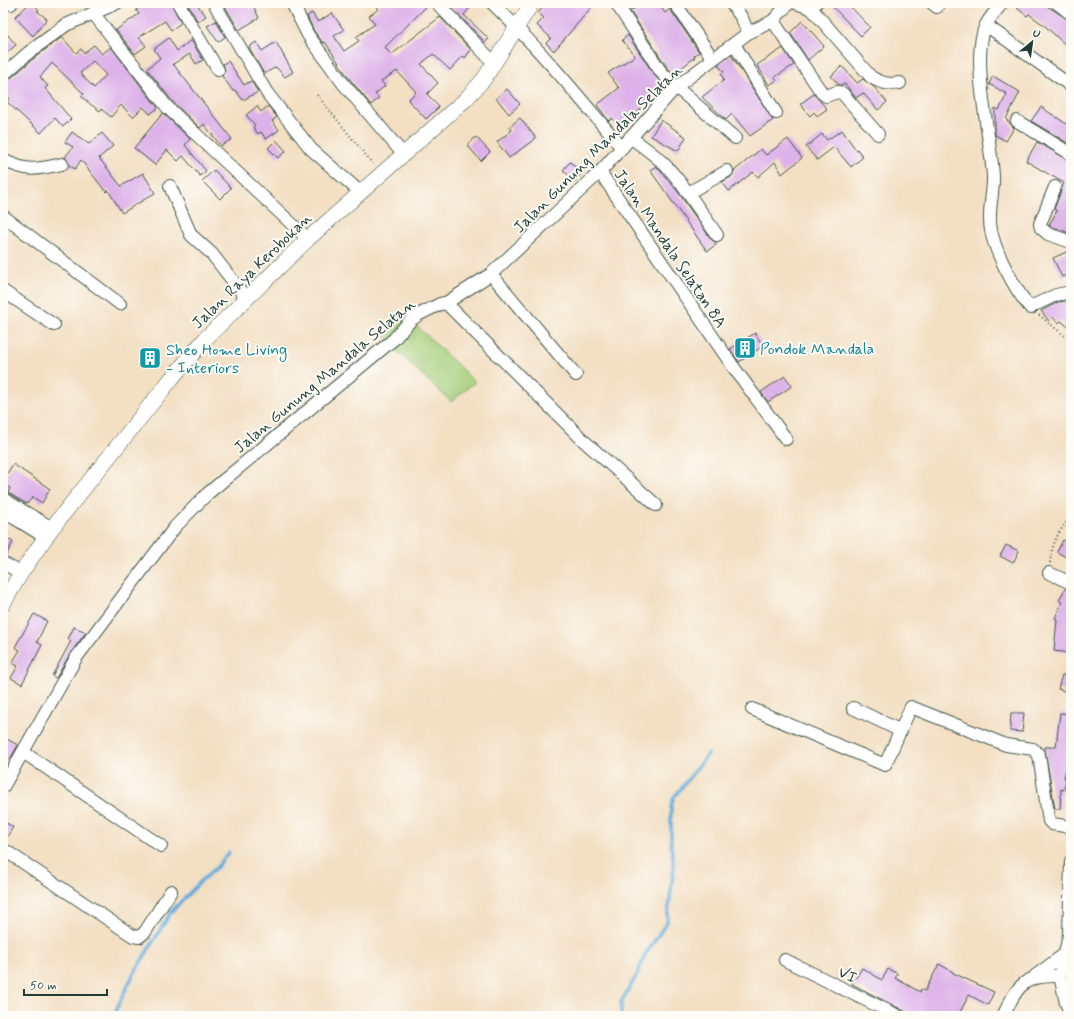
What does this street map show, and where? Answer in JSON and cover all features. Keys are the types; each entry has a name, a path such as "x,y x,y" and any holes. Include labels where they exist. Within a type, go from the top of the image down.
{"main road":[{"name":"Jalan Raya Kerobokan","path":"3,604 21,573 49,533 172,378 206,338 308,239 458,107 484,80 532,3"}],"street":[{"path":"3,75 28,53 66,25 117,3"},
{"path":"178,3 218,70"},
{"path":"214,3 253,72 272,99 311,149 360,192"},
{"path":"292,3 308,35 338,76 404,155"},
{"path":"437,3 492,61"},
{"path":"492,3 517,27 572,88 622,148"},
{"path":"616,3 661,72 676,87 735,138"},
{"path":"675,3 713,59"},
{"path":"731,3 742,18 748,33"},
{"path":"789,3 773,21 822,93 826,96 837,92 842,93 878,134"},
{"path":"796,3 814,6 871,78 880,83 890,85 900,83"},
{"path":"1002,3 986,26 979,62 992,156 994,190 990,216 990,230 1014,284 1022,299 1030,307 1056,295 1071,292"},
{"path":"1057,3 1071,14"},
{"path":"93,13 167,107 308,239"},
{"name":"Jalan Gunung Mandala Selatan","path":"3,786 76,658 176,527 207,494 394,339 410,320 427,310 446,303 491,274 600,172 676,87 748,33 773,21"},
{"path":"986,26 1071,86"},
{"path":"734,44 776,113"},
{"path":"1017,121 1071,154"},
{"path":"630,137 671,169 717,235"},
{"path":"3,160 22,167 37,170 62,164"},
{"path":"688,193 727,171"},
{"name":"Jalan Mandala Selatan 8A","path":"600,172 732,365 786,439"},
{"path":"170,186 191,235 212,254 246,298"},
{"path":"1056,187 1040,224 1041,228 1048,234 1071,242"},
{"path":"3,216 120,304"},
{"path":"491,274 576,375"},
{"path":"3,291 54,325"},
{"path":"446,303 584,441 656,505"},
{"path":"3,498 49,533"},
{"path":"3,511 49,533"},
{"path":"3,563 21,573"},
{"path":"1049,569 1071,583"},
{"path":"752,709 885,765 911,707 1006,745 1037,751 1039,755 1049,822 1052,824 1069,827"},
{"path":"853,708 901,731"},
{"path":"23,752 161,846"},
{"path":"3,849 133,936 139,937 145,932 170,891"},
{"path":"1071,861 1069,935 1060,976 1066,1003 1071,1014"},
{"path":"1003,1016 1022,984 1066,953"},
{"name":"VI","path":"785,960 898,1016"},
{"path":"1034,977 1060,976"}],"path":[{"path":"317,95 381,174"},
{"path":"1030,307 1071,341"},
{"path":"1049,569 1051,547 1057,535 1071,516"}],"green space":[{"path":"400,313 415,324 475,382 451,402 395,349 383,331"}],"building":[{"path":"30,3 33,3 39,10 37,11 47,19 33,36 15,17"},
{"path":"146,3 171,3 181,23 171,30 165,21 139,37 146,46 135,54 116,30 139,14 136,10"},
{"path":"187,3 196,3 206,16 198,22"},
{"path":"223,3 252,3 259,18 239,30"},
{"path":"383,3 430,3 385,47 391,55 440,17 471,50 465,58 463,56 450,70 433,54 421,64 438,83 427,94 439,107 426,119 408,100 416,92 397,71 381,81 385,86 375,94 379,98 371,105 348,77 325,42 323,43 314,31 307,16 312,13 318,22 332,13 344,30 334,36 344,51 359,41 356,37 375,24 369,16 379,9 377,7"},
{"path":"447,3 474,3 464,15 489,39 485,42"},
{"path":"546,3 595,3 554,51 546,43 551,38 537,25 544,18 538,13"},
{"path":"643,3 658,3 665,13 670,9 699,52 674,74 667,67 630,11"},
{"path":"829,3 847,3 870,27 861,36"},
{"path":"1020,3 1042,3 1071,21 1071,50 1045,26 1029,14 1027,16 1017,8"},
{"path":"216,21 225,37 218,42 207,26"},
{"path":"802,21 824,46 808,60 790,33"},
{"path":"3,29 16,45 3,56"},
{"path":"628,35 655,76 666,87 657,97 655,94 636,114 635,113 620,127 612,118 609,121 597,105 619,88 608,73 635,56 622,40"},
{"path":"62,37 76,53 81,49 84,53 94,45 102,54 111,47 158,108 150,114 143,107 133,117 121,105 111,117 101,109 100,111 90,104 81,96 84,94 52,63 40,77 48,86 45,88 71,119 63,127 55,118 41,133 7,102 10,99 3,91 3,85 33,59","holes":["93,61 106,75 94,88 80,73"]},
{"path":"169,38 177,51 191,40 203,60 196,64 190,54 173,64 232,139 221,146 204,124 200,128 173,102 147,69 160,58 154,49"},
{"path":"256,42 262,51 276,42 293,72 285,77 276,67 264,74 249,47"},
{"path":"783,48 794,65 775,77 777,80 769,85 757,65"},
{"path":"731,55 773,120 750,136 732,114 726,120 702,97 724,80 721,73 724,72 718,65"},
{"path":"228,61 244,85 251,81 258,92 243,100 235,90 233,91 222,76 225,70 223,64"},
{"path":"842,66 857,83 863,79 874,87 887,102 878,110 863,93 856,98 845,84 839,85 831,76"},
{"path":"993,76 1020,92 1006,119 1014,128 1006,141 995,135 995,108 999,110 1007,94 989,84"},
{"path":"507,89 520,104 509,114 496,98"},
{"path":"814,94 827,109 817,116 814,112 810,116 800,104"},
{"path":"257,106 261,112 268,106 277,117 272,121 279,130 266,139 261,132 258,134 253,127 255,125 246,115"},
{"path":"1041,107 1071,127 1071,145 1031,121"},
{"path":"163,113 190,139 185,145 206,171 200,176 183,156 178,161 167,150 155,165 134,148"},
{"path":"520,118 536,138 509,158 497,142 512,130 509,127"},
{"path":"661,120 686,137 678,151 651,136"},
{"path":"842,130 856,150 857,149 863,157 851,167 834,147 817,160 806,147 822,134 827,140"},
{"path":"72,132 89,144 102,133 113,146 99,158 121,186 143,173 155,193 122,213 108,190 106,192 81,160 75,169 69,165 65,157 73,147 65,142"},
{"path":"476,137 490,152 481,161 467,145"},
{"path":"788,139 802,158 782,174 775,162 758,177 753,172 729,191 722,182 731,177 734,171 761,149 766,155"},
{"path":"276,140 286,151 278,158 268,148"},
{"path":"1037,142 1071,161 1071,234 1049,225 1057,211 1054,209 1064,183 1026,161"},
{"path":"570,162 582,173 575,181 563,170"},
{"path":"656,166 675,188 711,239 717,244 707,251 650,170"},
{"path":"214,170 231,188 220,199 202,181"},
{"path":"1071,250 1071,273 1062,277 1053,258"},
{"path":"1071,300 1071,329 1061,321 1058,323 1053,317 1049,321 1041,311 1058,302"},
{"name":"Pondok Mandala","path":"755,333 763,346 739,362 730,349"},
{"path":"785,376 792,386 768,402 761,392"},
{"path":"13,464 50,489 42,503 33,497 27,504 8,493 10,488 3,484 3,472 7,474"},
{"path":"3,536 13,542 6,556 3,556"},
{"path":"1063,540 1071,545 1071,560 1057,552"},
{"path":"1006,545 1019,551 1013,563 1000,556"},
{"path":"1065,589 1071,590 1071,653 1054,651 1057,619 1055,618 1062,602 1059,600"},
{"path":"34,614 47,621 37,642 42,645 22,684 11,678 18,666 12,663 20,650 15,647"},
{"path":"74,627 86,632 70,654 56,678 52,676 71,641 68,639"},
{"path":"1062,675 1071,677 1071,693 1058,689"},
{"path":"1011,713 1024,713 1022,732 1010,731"},
{"path":"1060,713 1071,714 1071,745 1064,778 1066,779 1064,790 1061,789 1060,809 1055,809 1045,747 1056,747"},
{"path":"3,737 18,745 10,759 3,756"},
{"path":"3,821 13,827 4,842 3,842"},
{"path":"939,964 953,973 994,992 988,1005 969,995 958,1016 914,1016 852,984 862,968 882,980 888,969 898,974 895,978 920,992 921,989 925,991"}],"waterway":[{"path":"621,1016 621,1002 637,975 645,955 667,922 674,867 671,846 671,806 674,797 708,754"},
{"path":"113,1016 133,975 171,912 217,867 229,852"}],"place":[{"name":"Pondok Mandala","path":"745,348"},
{"name":"Sheo Home Living - Interiors","path":"150,358"}]}
